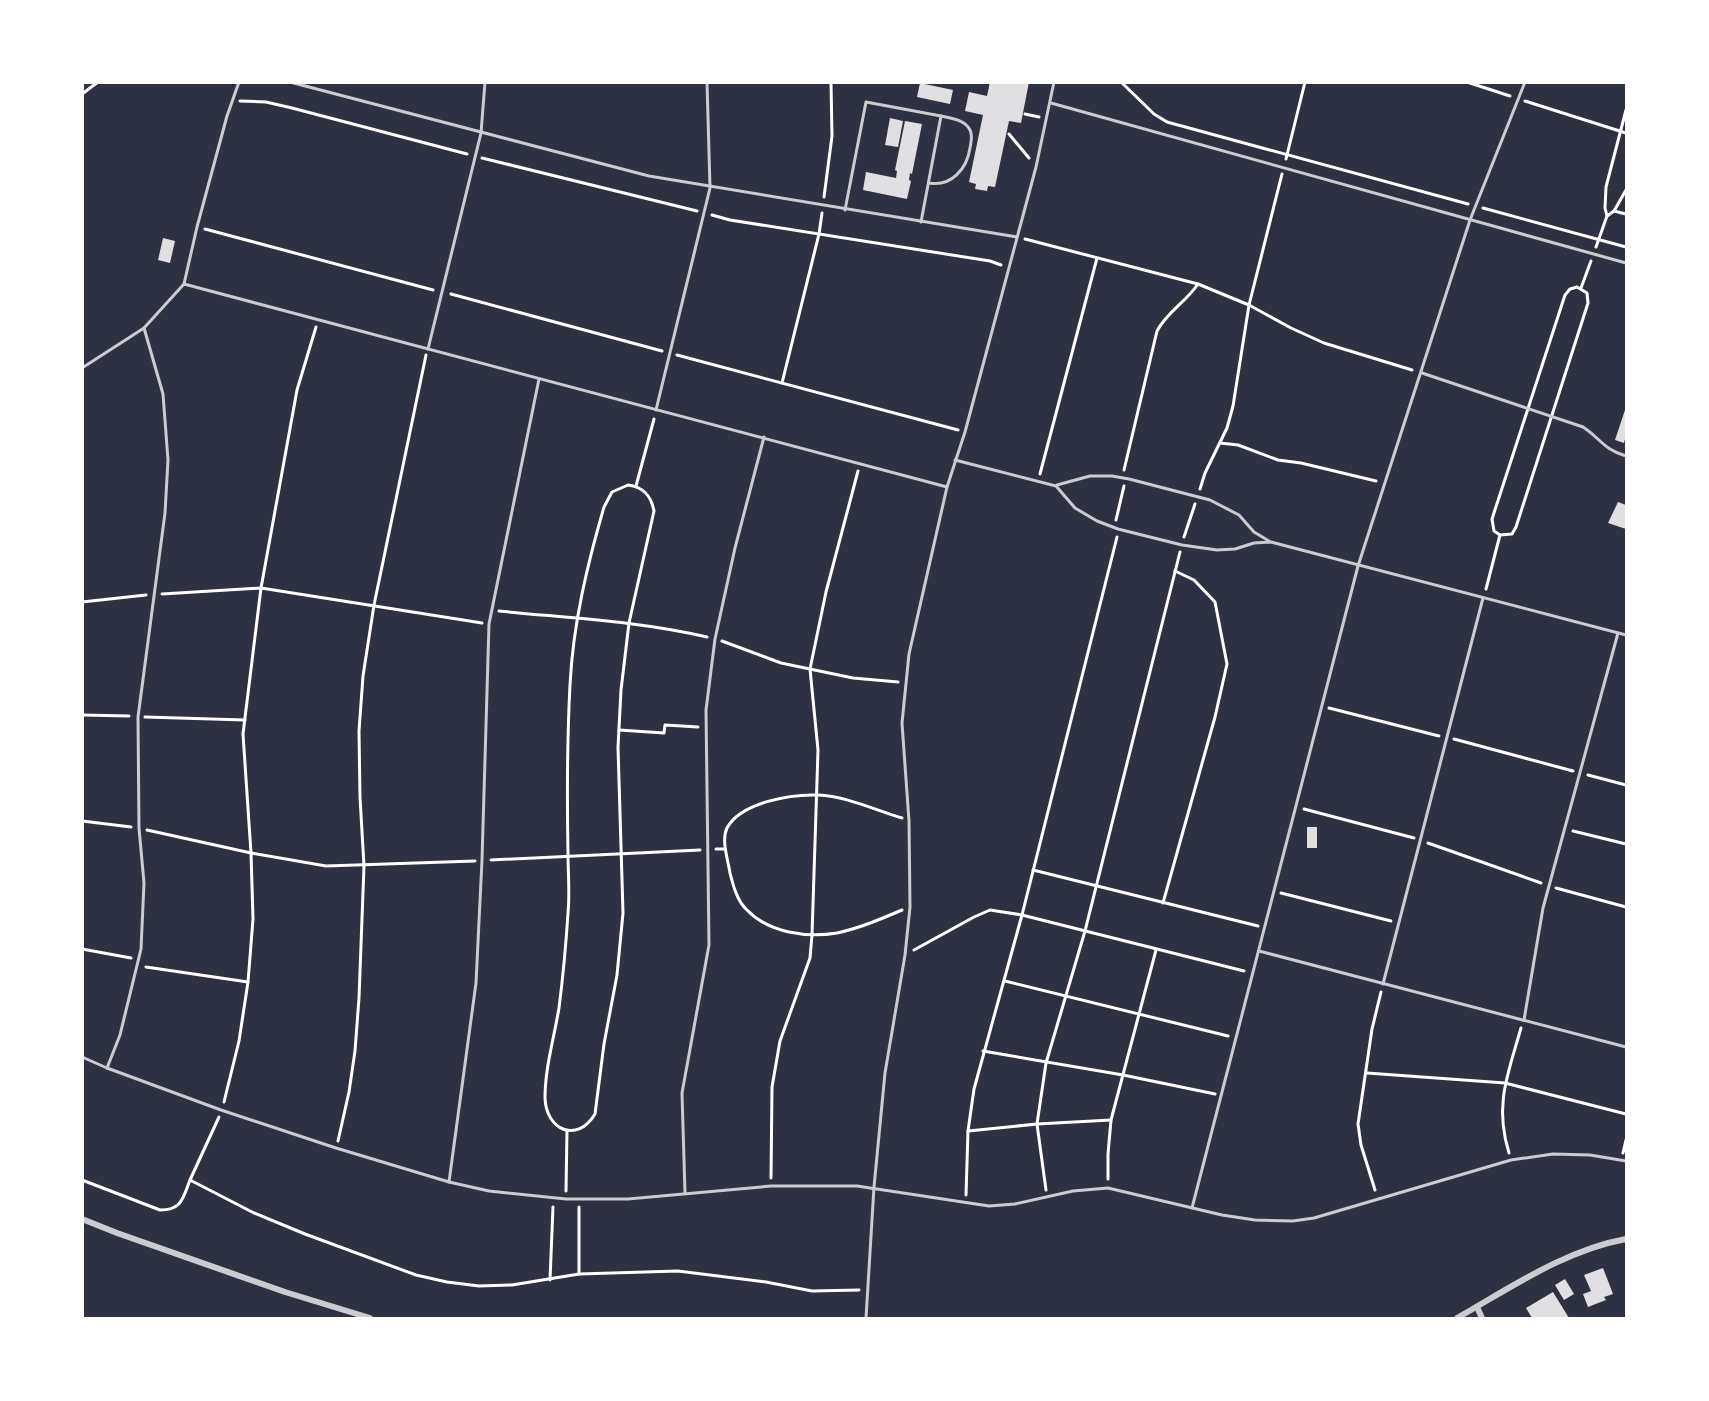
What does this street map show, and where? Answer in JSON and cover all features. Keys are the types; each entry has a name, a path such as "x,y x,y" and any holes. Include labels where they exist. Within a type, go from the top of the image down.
{"street":[{"path":"82,1219 274,1288 370,1318"},
{"path":"1457,1318 1567,1258 1626,1239"},
{"path":"1477,1307 1482,1318"}],"lane":[{"path":"82,368 144,328 184,284 197,227 239,82"},
{"path":"290,82 649,176 823,207 1017,237"},
{"path":"428,349 482,134 485,82"},
{"path":"656,410 710,188 707,82"},
{"path":"866,1318 874,1187 885,1073 910,907 909,820 902,723 909,654 947,487 965,432 1036,167 1054,82"},
{"path":"1192,1208 1358,566 1470,220 1525,82"},
{"path":"845,210 866,102 958,120 970,128 972,138 969,157 961,172 947,182 929,183"},
{"path":"1051,103 1626,263"},
{"path":"921,222 941,116"},
{"path":"184,284 947,487"},
{"path":"107,1068 120,1035 139,959 144,883 139,828 138,717 165,513 168,460 163,394 144,328"},
{"path":"1422,374 1583,427 1591,432 1604,447 1626,456"},
{"path":"449,1182 476,983 489,624 539,379"},
{"path":"685,1193 682,1093 710,945 706,710 715,639 735,548 764,437"},
{"path":"955,460 1056,486 1076,508 1097,521 1116,528 1182,545 1217,550 1271,542"},
{"path":"1056,486 1090,476 1124,478 1210,500 1239,516 1254,532 1271,542 1626,635"},
{"path":"1383,984 1483,598"},
{"path":"1524,1020 1543,908 1618,633"},
{"path":"1259,951 1626,1047"},
{"path":"82,1057 221,1110 449,1182 489,1191 554,1198 628,1199 771,1186 874,1187 989,1206 1015,1204 1073,1191 1108,1188 1255,1220 1293,1221 1314,1218 1511,1160 1553,1154 1590,1155 1626,1161"}],"path":[{"path":"82,94 98,82"},
{"path":"782,383 819,234 832,136 831,82"},
{"path":"1121,82 1154,114 1167,122 1626,247"},
{"path":"1047,1198 1037,1124 1046,1063 1085,931 1182,545 1205,473 1227,428 1233,406 1249,305 1305,82"},
{"path":"1467,82 1626,133"},
{"path":"233,101 266,102 292,108 730,220 990,261 1009,268"},
{"path":"1581,288 1607,216 1606,187 1626,110"},
{"path":"1009,134 1036,167"},
{"path":"1607,216 1614,211 1626,190"},
{"path":"1614,211 1626,214"},
{"path":"197,227 965,432"},
{"path":"1017,237 1198,284 1249,305 1324,343 1422,374"},
{"path":"1039,481 1097,258"},
{"path":"966,1202 968,1131 974,1089 1022,915 1116,528 1124,478 1157,331 1161,322 1190,296 1198,284"},
{"path":"82,1180 160,1210 171,1210 180,1203 221,1110 239,1041 248,981 253,919 243,734 261,588 297,390 318,320"},
{"path":"336,1148 349,1092 355,1051 364,866 359,731 363,676 374,605 428,349"},
{"path":"636,486 656,410"},
{"path":"1220,443 1238,445 1278,460 1301,463 1384,483"},
{"path":"771,1186 772,1087 780,1041 810,958 812,935 818,750 810,669 826,592 860,463"},
{"path":"636,486 649,496 654,511 629,623 619,730 623,914 621,934 595,1114 584,1127 567,1130 560,1128 549,1118 545,1104 545,1083 559,1007 568,914 568,731 576,619 589,559 607,499 619,487 636,486"},
{"path":"1483,598 1500,535"},
{"path":"1163,903 1215,717 1227,664 1215,602 1194,580 1175,571"},
{"path":"82,602 153,594 261,588 489,624"},
{"path":"491,610 672,629 715,639 780,663 853,678 906,682"},
{"path":"1322,706 1626,785"},
{"path":"82,715 245,720"},
{"path":"619,730 664,733 665,725 706,727"},
{"path":"909,820 832,796 816,795 765,802 741,811 726,829 725,849 733,887 746,909 764,922 784,931 812,935 837,933 871,924 910,907"},
{"path":"1296,807 1421,840 1549,886 1626,907"},
{"path":"82,821 139,828 251,853 326,866 725,849"},
{"path":"1564,829 1626,844"},
{"path":"1033,870 1265,928"},
{"path":"1274,891 1399,923"},
{"path":"904,955 990,910 1022,915 1253,973"},
{"path":"82,949 139,959"},
{"path":"1108,1188 1111,1120 1156,950"},
{"path":"137,966 248,981"},
{"path":"1004,981 1236,1038"},
{"path":"1378,1200 1361,1145 1358,1124 1372,1029 1383,984"},
{"path":"1511,1160 1502,1132 1501,1109 1505,1083 1524,1020"},
{"path":"983,1051 1222,1095"},
{"path":"1366,1073 1505,1083 1626,1113"},
{"path":"968,1131 1111,1120"},
{"path":"566,1198 567,1130"},
{"path":"190,1180 254,1213 373,1260 416,1275 478,1286 512,1285 579,1274 678,1271 766,1282 812,1291 867,1290"},
{"path":"550,1280 554,1198"},
{"path":"579,1199 579,1274"}],"building":[{"path":"990,82 1029,82 1021,123 1009,121 995,187 988,186 987,191 975,189 976,184 969,182 983,115 965,111 969,92 987,96"},
{"path":"920,83 953,90 950,104 917,97"},
{"path":"890,118 903,121 898,147 885,145"},
{"path":"905,121 922,124 912,174 910,173 909,180 911,181 907,199 863,190 866,172 896,178 897,171 895,170"},
{"path":"163,238 175,241 170,263 158,260"},
{"path":"1626,407 1626,435 1624,443 1615,440"},
{"path":"1618,502 1626,505 1626,529 1608,523"},
{"path":"1307,827 1317,827 1317,848 1307,848"},
{"path":"1603,1268 1613,1294 1604,1297 1606,1300 1588,1307 1583,1294 1591,1291 1584,1275"},
{"path":"1565,1279 1574,1294 1564,1300 1555,1285"},
{"path":"1553,1292 1569,1318 1532,1318 1526,1308"}]}
